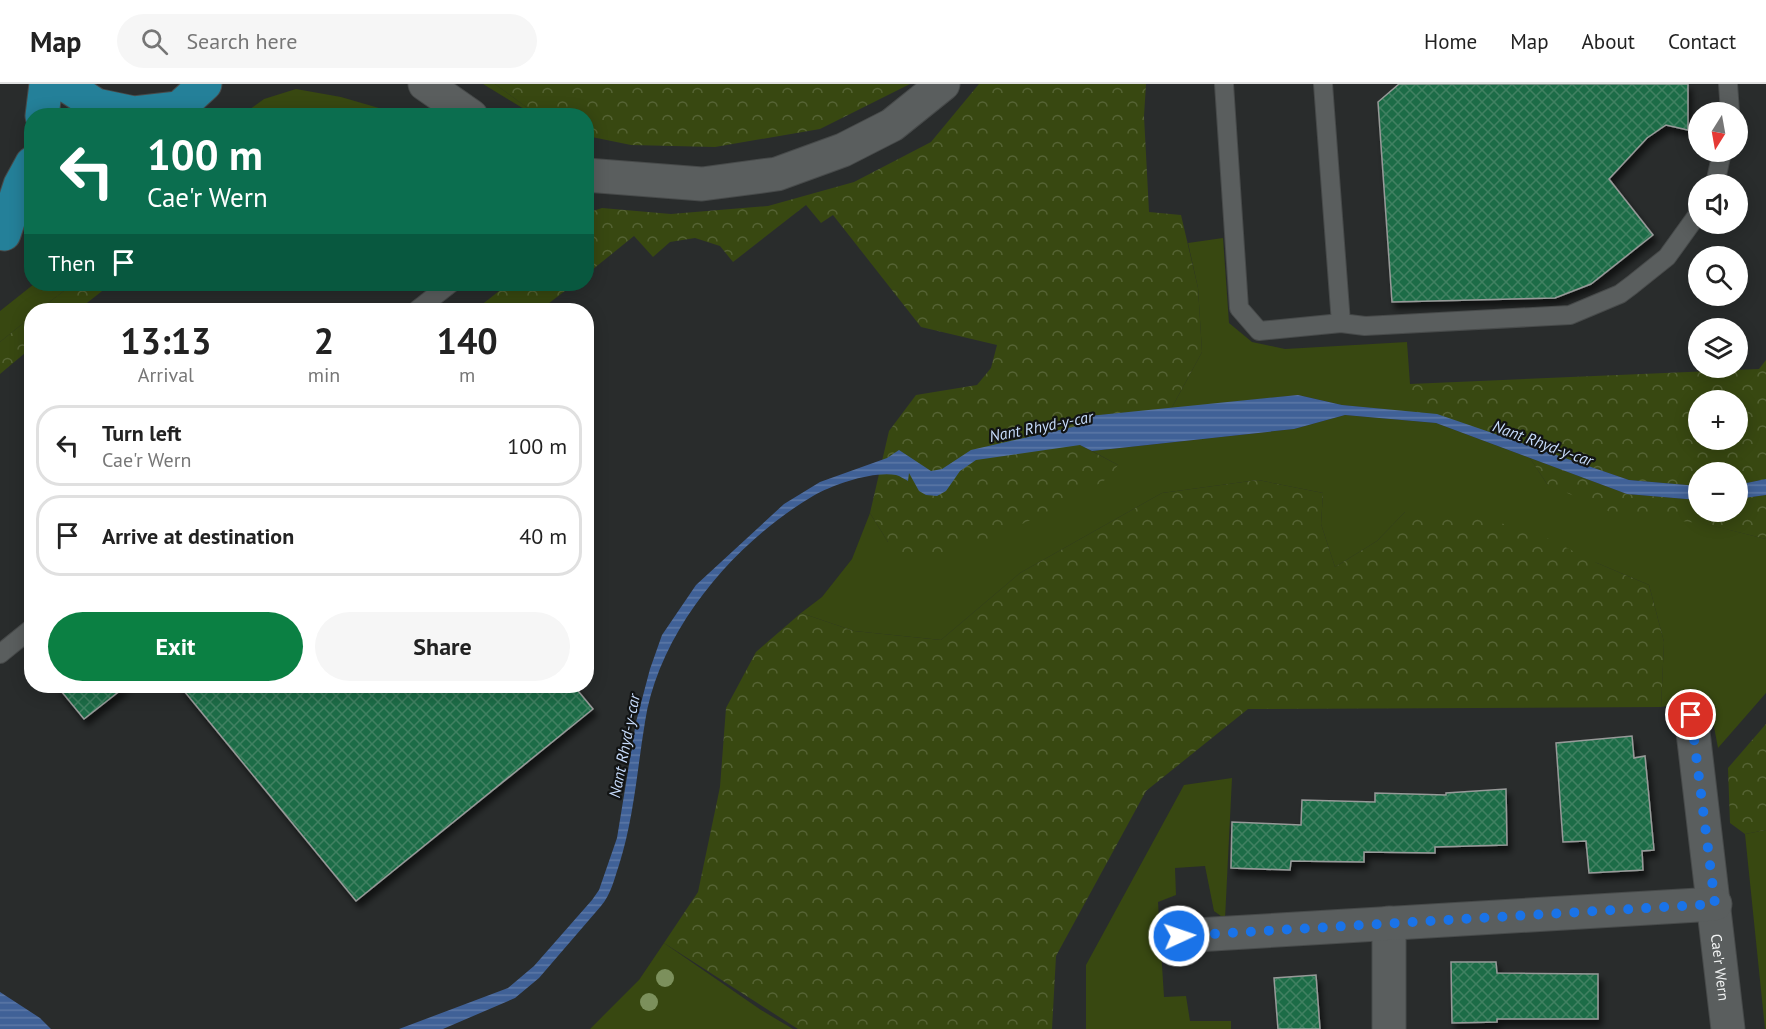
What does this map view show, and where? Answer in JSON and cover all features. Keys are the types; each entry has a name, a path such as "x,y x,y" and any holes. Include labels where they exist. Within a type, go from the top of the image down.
{"main road":[{"path":"43,108 46,84"},
{"path":"64,84 96,105 110,108"},
{"path":"178,108 205,84"},
{"path":"12,232 20,185 24,178"}],"street":[{"path":"425,84 460,108"},
{"path":"594,176 702,184 777,174 843,150 892,125 943,84"},
{"name":"Cae'r Wern","path":"1691,715 1728,1029"},
{"path":"1179,936 1715,904"},
{"path":"1389,923 1389,1029"}],"lane":[{"path":"1224,84 1239,308 1258,331 1341,323 1365,326 1570,315 1620,294 1667,257 1688,228"},
{"path":"1323,84 1341,323"},
{"path":"1728,84 1729,102"},
{"path":"426,303 441,291"},
{"path":"0,654 24,634"}],"green space":[{"path":"483,84 495,84 528,108 522,108"},
{"path":"495,84 910,84 820,129 715,147 631,145 594,137 594,108 528,108"},
{"path":"979,84 1146,84 1144,116 1149,212 1181,215 1198,288 1202,352 1171,409 1089,416 1080,445 1118,465 1108,478 1078,497 993,538 938,554 905,555 888,542 870,513 889,431 916,395 977,385 991,368 997,345 921,327 833,215 821,223 806,205 733,262 720,246 695,238 670,242 653,257 634,236 594,268 594,211 602,208 671,214 768,206 854,182 931,142"},
{"path":"296,89 341,97 379,108 252,108 264,99"},
{"path":"1223,238 1229,323 1252,342 1285,349 1407,342 1410,412 1342,405 1298,395 1171,409 1202,352 1198,288 1188,243"},
{"path":"25,291 64,291 48,303 24,303 24,323 0,342 0,311"},
{"path":"64,291 102,291 87,303 48,303"},
{"path":"499,291 565,291 549,303 484,303"},
{"path":"24,323 24,354 0,374 0,342"},
{"path":"1766,360 1766,479 1748,483 1748,462 1688,462 1688,485 1629,480 1437,415 1410,412 1410,384 1688,372 1688,378 1748,378 1748,369 1759,369"},
{"path":"1345,415 1436,423 1530,458 1547,484 1688,519 1688,522 1698,522 1766,539 1766,693 1718,748 1709,700 1661,707 1664,642 1649,585 1597,563 1405,512 1377,541 1335,567 1321,524 1323,493 1258,480 1162,493 1020,573 941,640 854,631 801,613 822,597 852,559 870,513 888,542 1118,465 1092,451 1294,429"},
{"path":"1530,458 1627,494 1688,499 1688,522 1610,512 1547,484"},
{"path":"1258,480 1323,493 1321,524 1335,567 1377,541 1405,512 1463,512 1541,535 1597,563 1649,585 1664,642 1661,707 1248,709 1146,791 1056,956 1052,1029 798,1029 664,943 698,892 720,787 726,708 756,652 801,613 854,631 941,640 1020,573 1162,493"},
{"path":"1766,495 1766,539 1689,522 1748,522 1748,497"},
{"path":"1766,724 1766,830 1745,834 1730,823 1728,768"},
{"path":"1232,778 1225,919 1214,911 1205,866 1175,868 1176,895 1158,902 1164,997 1186,996 1190,1021 1231,1021 1231,1029 1086,1029 1086,965 1184,785"},
{"path":"1766,830 1766,1029 1765,1029 1745,834"},
{"path":"664,943 761,1010 793,1029 590,1029 639,980"}],"water":[{"path":"1298,395 1342,405 1437,414 1629,480 1688,485 1688,499 1627,494 1436,423 1345,415 1294,429 1092,451 1080,445 976,460 960,471 946,491 937,496 926,495 919,491 909,473 908,481 896,475 887,474 832,487 784,515 729,563 684,622 666,654 653,688 645,722 632,812 624,847 612,887 601,906 539,978 515,998 443,1029 399,1029 508,988 534,966 592,900 599,890 617,838 636,722 662,635 696,585 784,504 820,482 887,458 899,450 931,471 942,469 971,450 1077,426 1089,416"},
{"path":"1766,479 1766,495 1748,497 1748,483"},
{"path":"0,992 40,1018 51,1029 0,1029"}],"building":[{"path":"1399,84 1688,84 1688,130 1666,125 1647,138 1609,179 1653,235 1591,284 1555,298 1392,302 1378,102"},
{"path":"63,693 117,693 84,719"},
{"path":"186,693 580,693 593,709 356,901"},
{"path":"1632,736 1634,758 1645,756 1654,850 1642,851 1643,870 1589,873 1586,841 1563,842 1556,743"},
{"path":"1506,789 1507,845 1435,847 1435,853 1364,852 1364,862 1291,861 1290,870 1231,868 1232,822 1301,825 1302,800 1375,802 1375,793 1446,795 1446,793"},
{"path":"1451,962 1496,962 1497,973 1598,974 1598,1019 1497,1019 1497,1022 1452,1023"},
{"path":"1316,975 1320,1029 1278,1029 1274,978"}],"route":[{"path":"1179,936 1715,904 1691,715"}],"water label":[{"name":"Nant Rhyd-y-car","path":"1041,426"},
{"name":"Nant Rhyd-y-car","path":"1543,443"},
{"name":"Nant Rhyd-y-car","path":"624,746"}]}
